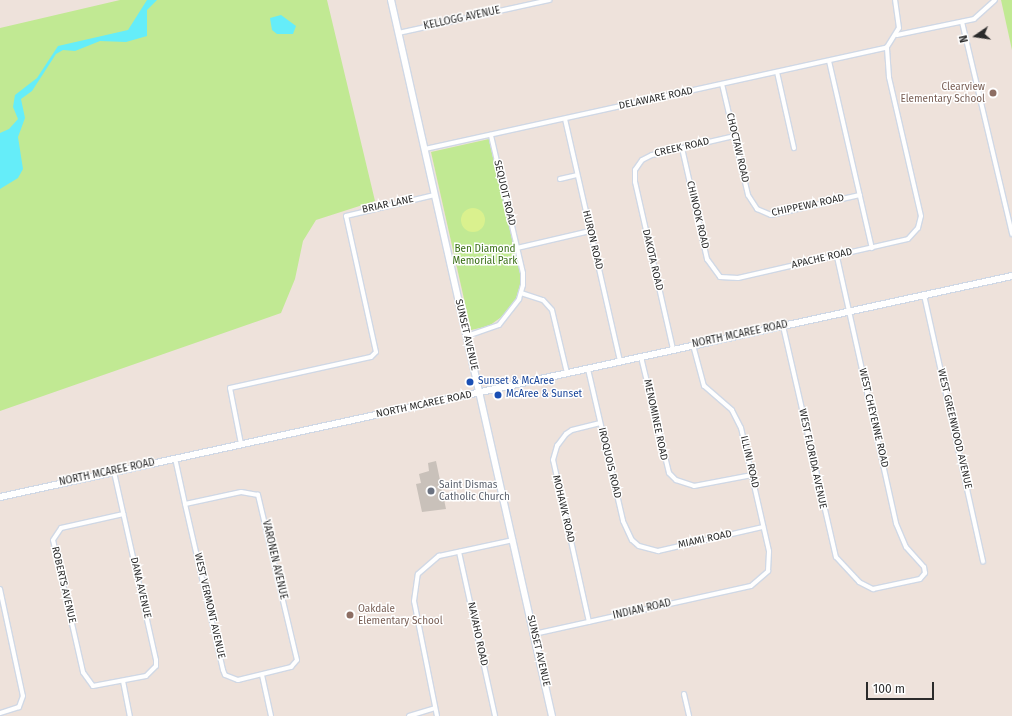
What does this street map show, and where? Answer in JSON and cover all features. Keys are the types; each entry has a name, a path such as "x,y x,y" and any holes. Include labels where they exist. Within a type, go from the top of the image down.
{"street":[{"name":"SUNSET AVENUE","path":"390,0 552,716"},
{"name":"KELLOGG AVENUE","path":"398,33 549,0"},
{"path":"887,47 896,36 900,20 895,0"},
{"path":"988,0 990,6"},
{"path":"896,36 974,18 990,6 995,0"},
{"path":"962,22 1012,234"},
{"name":"DELAWARE ROAD","path":"424,149 887,47"},
{"name":"APACHE ROAD","path":"720,277 738,278 872,248 908,239 918,228 920,216 889,77 887,47"},
{"path":"829,61 872,248"},
{"path":"777,72 794,148"},
{"name":"CHOCTAW ROAD","path":"722,84 748,195 757,209"},
{"name":"HURON ROAD","path":"565,119 620,361"},
{"name":"SEQUOIT ROAD","path":"491,135 523,274 521,293"},
{"name":"CREEK ROAD","path":"635,170 647,157 734,136"},
{"name":"CHINOOK ROAD","path":"682,148 707,259 720,277"},
{"name":"DAKOTA ROAD","path":"635,170 635,182 673,350"},
{"path":"560,179 577,175"},
{"name":"BRIAR LANE","path":"241,444 228,392 233,386 371,357 376,352 345,218 352,212 435,195"},
{"name":"CHIPPEWA ROAD","path":"757,209 771,215 860,195"},
{"path":"517,248 590,231"},
{"name":"WEST CHEYENNE ROAD","path":"837,256 896,523 906,547 925,573 915,581 879,589 866,587 859,582"},
{"name":"NORTH MCAREE ROAD","path":"0,497 1012,276"},
{"path":"467,336 499,325 521,293 542,300 552,310 567,373"},
{"name":"WEST GREENWOOD AVENUE","path":"924,295 983,562"},
{"name":"WEST FLORIDA AVENUE","path":"783,326 831,544 842,566 859,582"},
{"name":"ILLINI ROAD","path":"693,345 704,386 732,410 738,419 752,475 770,566 765,576 751,586"},
{"name":"MENOMINEE ROAD","path":"641,357 664,464 676,480 694,486 752,475"},
{"name":"IROQUOIS ROAD","path":"588,369 626,531 646,549"},
{"name":"MOHAWK ROAD","path":"588,622 553,460 557,446 566,434 572,430 600,423"},
{"name":"WEST VERMONT AVENUE","path":"175,458 225,675 232,680 262,675"},
{"name":"DANA AVENUE","path":"114,472 156,666 146,676 123,681"},
{"name":"VARONEN AVENUE","path":"185,504 249,491 260,498 297,660 292,667 262,675"},
{"name":"ROBERTS AVENUE","path":"123,514 61,528 55,534 54,544 85,679 93,686 123,681"},
{"name":"MIAMI ROAD","path":"646,549 658,550 763,527"},
{"path":"437,716 414,600 418,574 431,560 513,540"},
{"name":"NAVAHO ROAD","path":"459,552 495,716"},
{"name":"INDIAN ROAD","path":"534,634 751,586"},
{"path":"0,589 23,696 19,707 0,713"},
{"path":"262,675 271,716"},
{"path":"123,681 130,716"},
{"path":"684,694 689,716"},
{"path":"409,716 423,715 435,708"}],"green space":[{"path":"120,0 327,0 375,201 316,220 303,241 295,279 281,313 0,411 0,28"},
{"path":"1001,0 1012,0 1012,50"},
{"name":"Ben Diamond Memorial Park","path":"489,139 521,274 520,287 516,299 504,315 489,326 471,330 431,152"},
{"path":"473,208 478,209 484,215 484,225 478,231 473,232 468,231 462,225 461,220 462,215 468,209"}],"water":[{"path":"147,0 157,0 147,10 147,36 126,42 100,41 75,51 63,50 56,54 32,91 21,99 25,118 18,137 23,169 18,178 0,189 0,133 9,129 18,119 13,107 15,95 37,78 58,46 128,30"},
{"path":"281,15 296,26 293,34 277,34 272,30 270,18"}],"building":[{"name":"Saint Dismas Catholic Church","path":"436,461 446,509 422,512 416,484 421,483 419,474 429,471 428,463"}],"place":[{"name":"Clearview Elementary School","path":"993,93"},
{"name":"Sunset & McAree","path":"470,382"},
{"name":"McAree & Sunset","path":"498,395"},
{"name":"Saint Dismas Catholic Church","path":"431,491"},
{"name":"Oakdale Elementary School","path":"350,615"}]}
